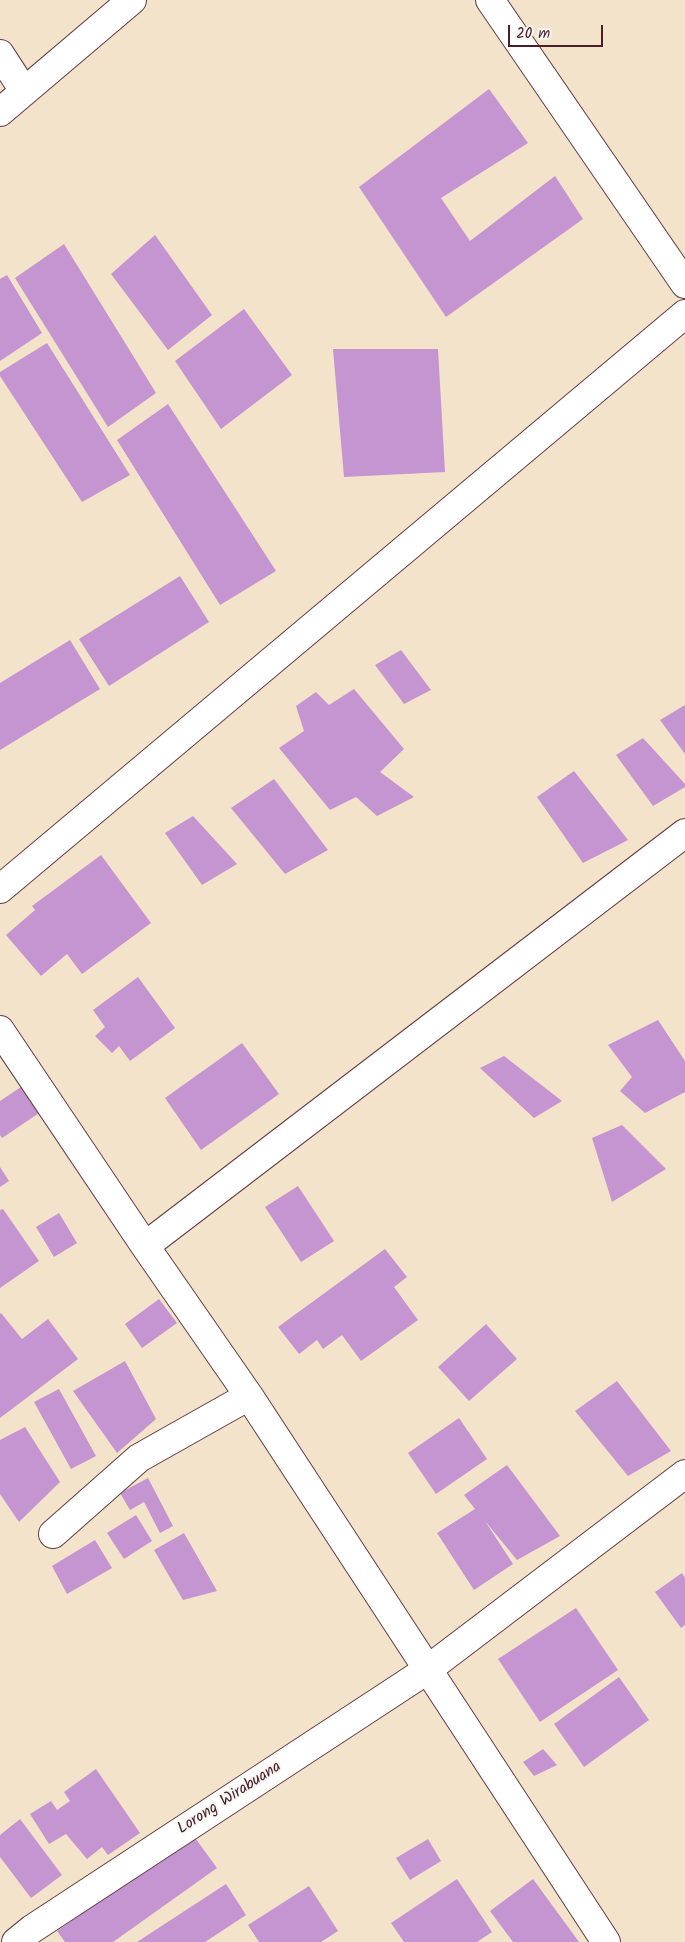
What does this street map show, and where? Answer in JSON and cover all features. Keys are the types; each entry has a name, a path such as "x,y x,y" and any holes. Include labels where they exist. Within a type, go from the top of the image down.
{"street":[{"path":"0,112 132,0"},
{"path":"490,0 685,284"},
{"path":"0,54 24,91"},
{"path":"0,889 685,314"},
{"path":"145,1246 685,833"},
{"path":"0,1030 248,1396 606,1942"},
{"path":"53,1534 139,1458 248,1396"},
{"name":"Lorong Wirabuana","path":"31,1938 427,1670 685,1474"}],"building":[{"path":"489,89 528,143 441,198 470,241 555,176 583,219 446,317 359,187"},
{"path":"155,235 212,315 168,350 111,274"},
{"path":"64,244 156,393 108,427 15,278"},
{"path":"7,275 42,333 0,361 0,279"},
{"path":"244,309 292,375 221,429 175,361"},
{"path":"47,343 130,475 82,502 0,376 0,372"},
{"path":"333,349 438,349 445,472 344,477"},
{"path":"168,404 276,571 220,605 117,440"},
{"path":"180,576 209,622 109,686 79,639"},
{"path":"70,640 100,689 0,750 0,683"},
{"path":"401,650 431,690 404,704 375,665"},
{"path":"354,689 404,749 380,772 414,797 377,816 356,797 330,810 279,748 304,731 296,706 316,692 329,705"},
{"path":"685,705 685,754 660,720"},
{"path":"643,738 685,784 685,787 653,806 616,755"},
{"path":"574,771 628,840 583,863 537,797"},
{"path":"274,779 328,850 285,874 231,808"},
{"path":"193,816 237,864 202,885 165,833"},
{"path":"101,855 151,923 82,974 67,954 41,976 6,935 35,910 32,906"},
{"path":"138,977 175,1028 130,1061 119,1046 112,1053 95,1036 105,1027 93,1010"},
{"path":"658,1020 685,1061 685,1092 645,1113 620,1091 632,1077 608,1045"},
{"path":"242,1043 279,1094 201,1150 165,1098"},
{"path":"504,1056 562,1101 534,1118 480,1068"},
{"path":"27,1083 45,1109 2,1138 0,1135 0,1101"},
{"path":"622,1125 666,1169 612,1202 592,1138"},
{"path":"0,1167 9,1181 0,1187"},
{"path":"298,1186 334,1241 301,1262 265,1207"},
{"path":"3,1209 39,1261 0,1288 0,1210"},
{"path":"59,1213 77,1243 54,1257 36,1227"},
{"path":"385,1249 407,1277 394,1287 418,1320 361,1361 342,1335 323,1349 317,1340 299,1354 278,1327"},
{"path":"159,1299 177,1323 142,1348 125,1324"},
{"path":"0,1314 22,1339 48,1319 78,1359 0,1418"},
{"path":"486,1324 517,1359 469,1401 438,1367"},
{"path":"125,1361 156,1419 117,1453 73,1391"},
{"path":"617,1381 671,1451 628,1476 575,1411"},
{"path":"59,1389 96,1456 71,1469 34,1402"},
{"path":"459,1418 487,1459 436,1494 408,1453"},
{"path":"25,1427 60,1482 19,1522 0,1494 0,1440"},
{"path":"507,1465 560,1536 517,1560 485,1521 513,1564 474,1590 437,1533 475,1509 464,1495"},
{"path":"148,1478 173,1526 160,1533 144,1502 130,1510 120,1493"},
{"path":"136,1515 152,1541 124,1559 107,1533"},
{"path":"184,1533 217,1591 183,1600 154,1550"},
{"path":"95,1540 112,1568 67,1594 52,1566"},
{"path":"682,1573 685,1578 685,1625 681,1628 655,1592"},
{"path":"576,1608 618,1670 540,1722 498,1659"},
{"path":"619,1677 649,1720 584,1767 554,1724"},
{"path":"543,1749 557,1765 534,1776 523,1762"},
{"path":"96,1769 140,1833 108,1855 102,1847 87,1859 66,1834 49,1844 30,1814 51,1801 57,1810 70,1801 64,1792"},
{"path":"20,1819 62,1875 31,1898 0,1857 0,1835"},
{"path":"193,1835 217,1868 113,1942 65,1942 57,1931"},
{"path":"428,1839 441,1861 410,1880 396,1858"},
{"path":"457,1879 492,1932 477,1942 404,1942 391,1923"},
{"path":"533,1879 579,1942 513,1942 490,1911"},
{"path":"226,1884 246,1915 205,1942 137,1942"},
{"path":"309,1886 338,1931 321,1942 259,1942 248,1925"}]}
